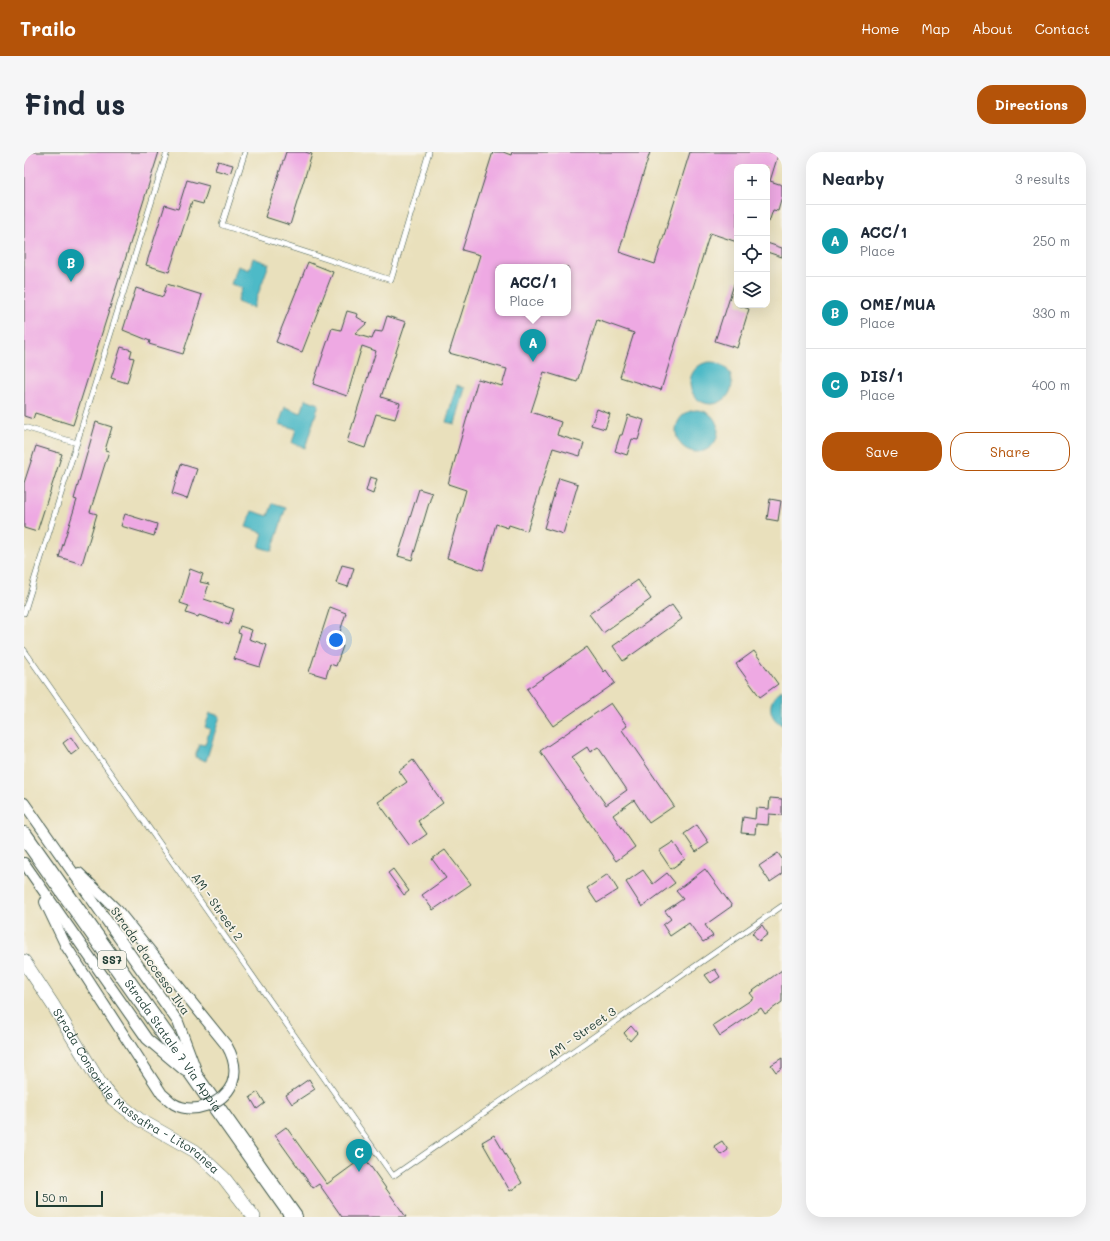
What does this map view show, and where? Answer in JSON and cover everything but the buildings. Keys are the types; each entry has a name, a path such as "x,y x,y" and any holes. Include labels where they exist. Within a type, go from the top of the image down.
{"main road":[{"name":"Strada Statale 7 Via Appia","path":"24,835 294,1217"}],"street":[{"name":"Strada d'accesso Ilva","path":"24,802 178,1022 202,1085"},
{"path":"31,873 66,946 162,1094 174,1104 191,1108 206,1106 220,1098 230,1088 234,1076 231,1053 118,911 62,856"},
{"path":"24,863 147,1039 202,1085"},
{"name":"Strada Consortile Massafra - Litoranea","path":"24,961 53,1005 100,1083 113,1099 140,1120 195,1151 224,1178 254,1217"}],"lane":[{"path":"24,613 167,152"},
{"path":"245,152 222,225 391,280 429,152"},
{"path":"24,427 77,443"},
{"name":"AM - Street 2","path":"24,650 393,1176"},
{"name":"AM - Street 3","path":"393,1176 782,906"}],"water":[{"path":"253,258 269,264 253,308 237,302 242,288 231,284 238,266 249,270"},
{"path":"707,362 715,362 723,365 729,371 732,383 729,395 723,401 715,404 707,404 699,401 693,395 690,387 690,379 693,371 699,365"},
{"path":"457,385 465,388 455,424 446,422"},
{"path":"306,399 319,404 305,448 292,443 296,429 279,424 285,407 301,413"},
{"path":"693,410 701,410 709,413 715,419 718,431 715,443 709,449 701,452 693,452 685,449 679,443 676,435 676,427 679,419 685,413"},
{"path":"273,503 286,507 272,551 259,547 263,533 246,527 252,511 268,516"},
{"path":"782,690 782,725 777,722 771,713 771,703 777,694"},
{"path":"210,713 220,716 206,761 195,757 199,744 205,745 210,729 205,727"}],"place":[{"name":"OME/MUA","path":"71,282"},
{"name":"ACC/1","path":"533,362"},
{"name":"DIS/1","path":"359,1172"}]}
